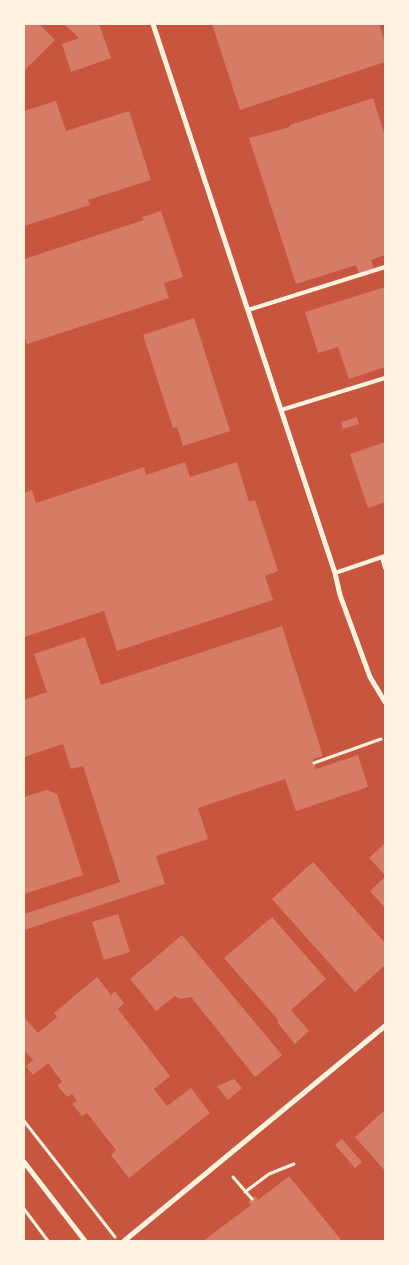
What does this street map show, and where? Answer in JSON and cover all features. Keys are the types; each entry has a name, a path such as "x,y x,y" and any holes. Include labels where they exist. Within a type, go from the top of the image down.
{"street":[{"path":"153,24 336,573 340,595 370,677 385,702"},
{"path":"124,1241 385,1026"},
{"path":"24,1162 86,1241"}],"lane":[{"path":"248,310 385,267"},
{"path":"281,410 385,378"},
{"path":"336,573 383,557 385,568"}],"path":[{"path":"314,763 381,739"},
{"path":"24,1121 118,1241"},
{"path":"245,1192 269,1174 294,1164"},
{"path":"233,1177 252,1199"},
{"path":"24,1209 48,1241"}],"building":[{"path":"24,24 39,24 55,40 24,71"},
{"path":"64,24 99,24 111,58 71,72 62,44 79,38"},
{"path":"212,24 379,24 385,42 385,62 240,110"},
{"path":"373,98 385,136 385,255 371,260 374,269 359,274 356,265 296,284 249,138 290,127 290,125"},
{"path":"56,101 66,131 129,111 151,180 88,200 90,205 24,226 24,111"},
{"path":"161,211 183,277 164,283 169,298 27,344 24,334 24,259 144,220 142,217"},
{"path":"385,287 385,367 349,379 338,347 318,353 305,312"},
{"path":"194,318 230,431 183,446 177,427 173,428 143,335"},
{"path":"357,417 359,424 343,429 341,422"},
{"path":"385,442 385,502 368,508 350,454"},
{"path":"185,462 190,477 237,462 249,502 255,500 278,571 265,576 273,600 117,651 104,611 24,637 24,493 32,490 36,503 144,467 146,475"},
{"path":"282,626 323,756 313,759 316,769 358,755 368,787 296,811 285,779 198,808 208,839 156,856 165,884 24,930 24,914 120,882 83,766 71,769 63,744 24,757 24,700 47,692 34,654 85,637 101,685"},
{"path":"47,790 57,794 83,875 24,894 24,797"},
{"path":"385,843 385,875 369,858"},
{"path":"313,862 385,943 385,965 355,992 272,899"},
{"path":"385,877 385,908 370,891"},
{"path":"118,914 130,952 104,960 92,922"},
{"path":"272,917 326,979 291,1010 309,1031 295,1044 277,1022 279,1021 224,958"},
{"path":"182,935 282,1055 255,1077 191,997 180,999 175,996 156,1011 130,979"},
{"path":"97,977 111,995 115,991 124,1003 118,1009 170,1076 154,1089 167,1106 191,1088 210,1113 129,1178 111,1155 116,1150 87,1113 82,1116 72,1104 77,1101 72,1094 67,1097 57,1085 62,1082 48,1063 33,1075 26,1066 33,1060 24,1050 24,1017 38,1033 57,1017 54,1013"},
{"path":"234,1079 242,1088 228,1100 217,1086"},
{"path":"385,1110 385,1171 355,1137"},
{"path":"342,1139 362,1162 355,1168 335,1145"},
{"path":"289,1176 342,1241 203,1241 251,1205 248,1202 255,1196 258,1200"}]}
